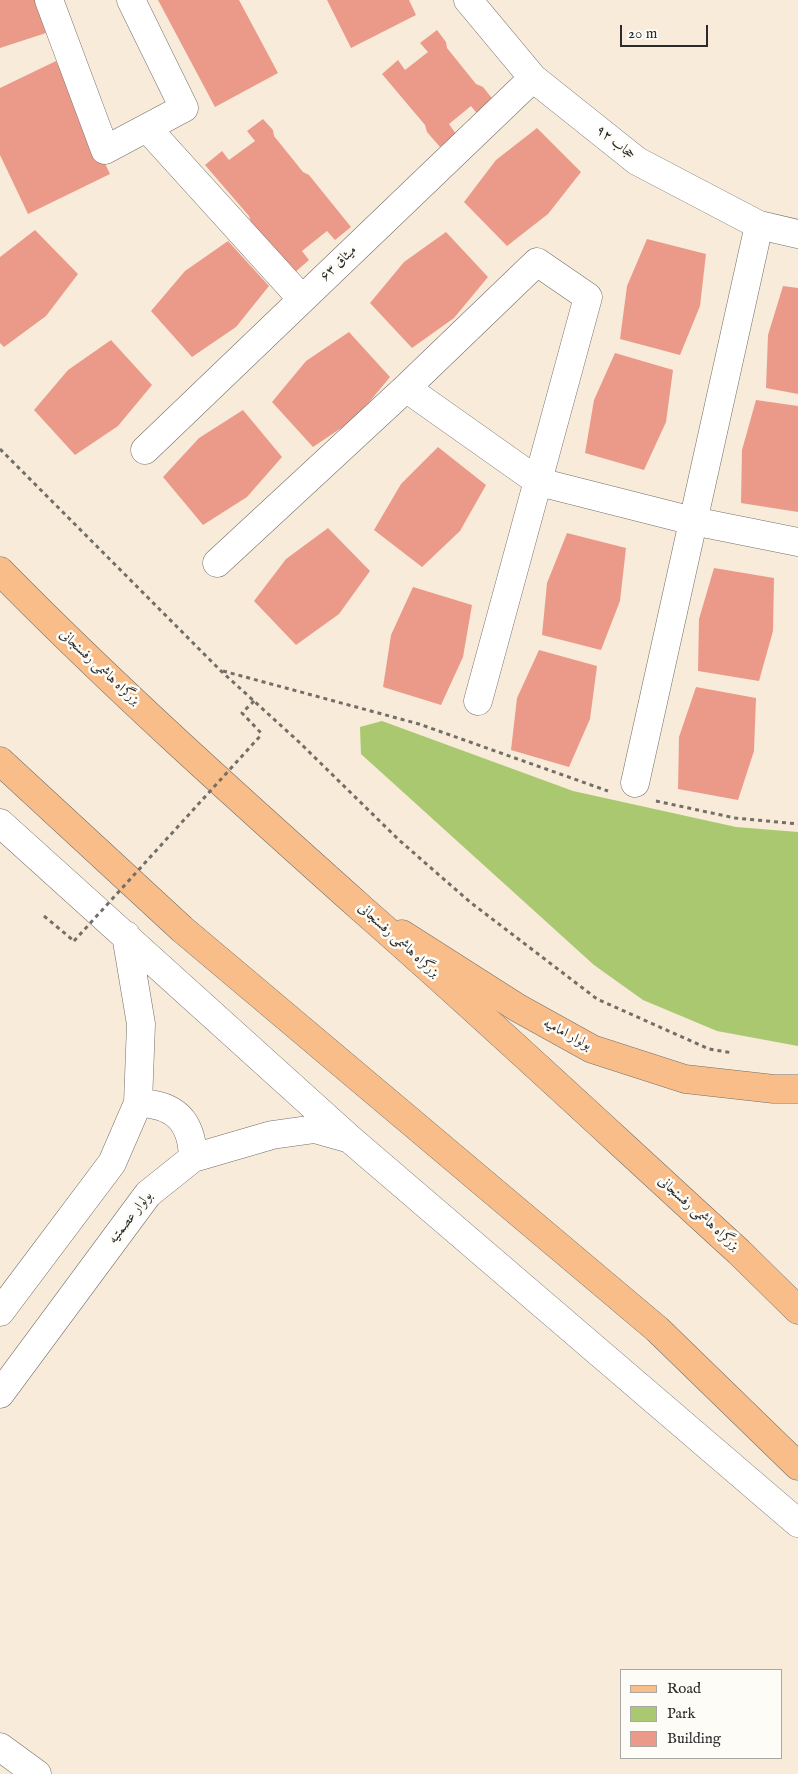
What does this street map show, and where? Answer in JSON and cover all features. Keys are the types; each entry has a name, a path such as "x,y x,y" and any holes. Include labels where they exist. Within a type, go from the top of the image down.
{"main road":[{"name":"بزرگراه هاشمی رفسنجانی","path":"0,571 124,691 295,851 362,909 740,1252 798,1310"},
{"path":"0,761 182,929 657,1329 798,1466"},
{"name":"بولوار امامیه","path":"362,909 518,1008 592,1049 685,1079 774,1089 798,1089"}],"street":[{"path":"49,0 106,150 184,108 131,0"},
{"name":"حجاب ۹۲","path":"468,0 533,78 637,161 759,225 798,234"},
{"name":"میثاق ۶۳","path":"146,450 533,78"},
{"path":"147,128 302,299"},
{"path":"635,792 759,225"},
{"path":"218,563 406,388 537,262 588,297 478,701"},
{"path":"406,388 539,482 693,521 798,542"},
{"path":"0,823 350,1139 798,1523"},
{"path":"0,1312 112,1163 138,1103 140,1024 126,935"},
{"path":"138,1103 156,1104 172,1111 185,1123 193,1140 193,1158"},
{"name":"بولوار عصمتیه","path":"0,1394 148,1194 193,1158 272,1135 315,1129 350,1139"},
{"path":"0,1747 37,1774"}],"path":[{"path":"0,449 221,671 398,840 470,902 597,999 710,1049 739,1054"},
{"path":"221,671 419,724 601,789 635,792 735,818 798,824"},
{"path":"44,916 74,941 262,734 242,713 254,702"}],"green space":[{"path":"382,721 573,791 736,827 798,832 798,1046 717,1031 643,1000 594,965 361,754 360,727"}],"building":[{"path":"0,0 35,0 46,33 0,48"},
{"path":"158,0 239,0 278,73 215,107"},
{"path":"327,0 409,0 416,15 351,48"},
{"path":"437,30 446,42 447,48 476,84 483,87 495,102 479,116 471,106 449,124 456,134 440,147 427,132 425,125 382,74 398,60 405,70 428,52 420,43"},
{"path":"56,61 110,174 28,214 0,155 0,88"},
{"path":"263,119 303,172 309,175 351,227 335,240 327,231 302,251 309,260 293,274 251,223 249,216 205,165 222,151 229,160 255,141 247,131"},
{"path":"537,128 581,172 548,214 507,246 464,202 496,160"},
{"path":"35,230 78,274 46,316 4,347 0,343 0,257"},
{"path":"446,232 488,277 454,318 412,348 370,303 404,262"},
{"path":"647,239 706,254 700,306 680,355 620,339 627,286"},
{"path":"228,241 269,286 236,327 192,357 151,311 185,271"},
{"path":"783,286 798,288 798,394 766,388 768,335"},
{"path":"349,332 390,377 356,418 313,447 272,402 306,361"},
{"path":"111,340 152,385 118,426 75,455 34,410 68,370"},
{"path":"615,353 673,370 666,422 644,470 585,453 594,400"},
{"path":"756,400 798,406 798,512 741,503 742,450"},
{"path":"243,410 282,457 247,497 203,525 163,477 199,438"},
{"path":"438,447 486,485 460,531 422,567 374,530 401,484"},
{"path":"328,528 370,571 339,614 296,645 254,601 286,559"},
{"path":"567,533 626,548 620,601 601,650 542,635 547,583"},
{"path":"714,568 774,578 773,631 759,681 698,671 699,619"},
{"path":"413,587 472,605 463,657 441,705 383,687 391,635"},
{"path":"539,650 597,666 590,719 569,767 511,750 517,698"},
{"path":"696,687 756,698 754,751 738,800 678,789 679,737"}]}
